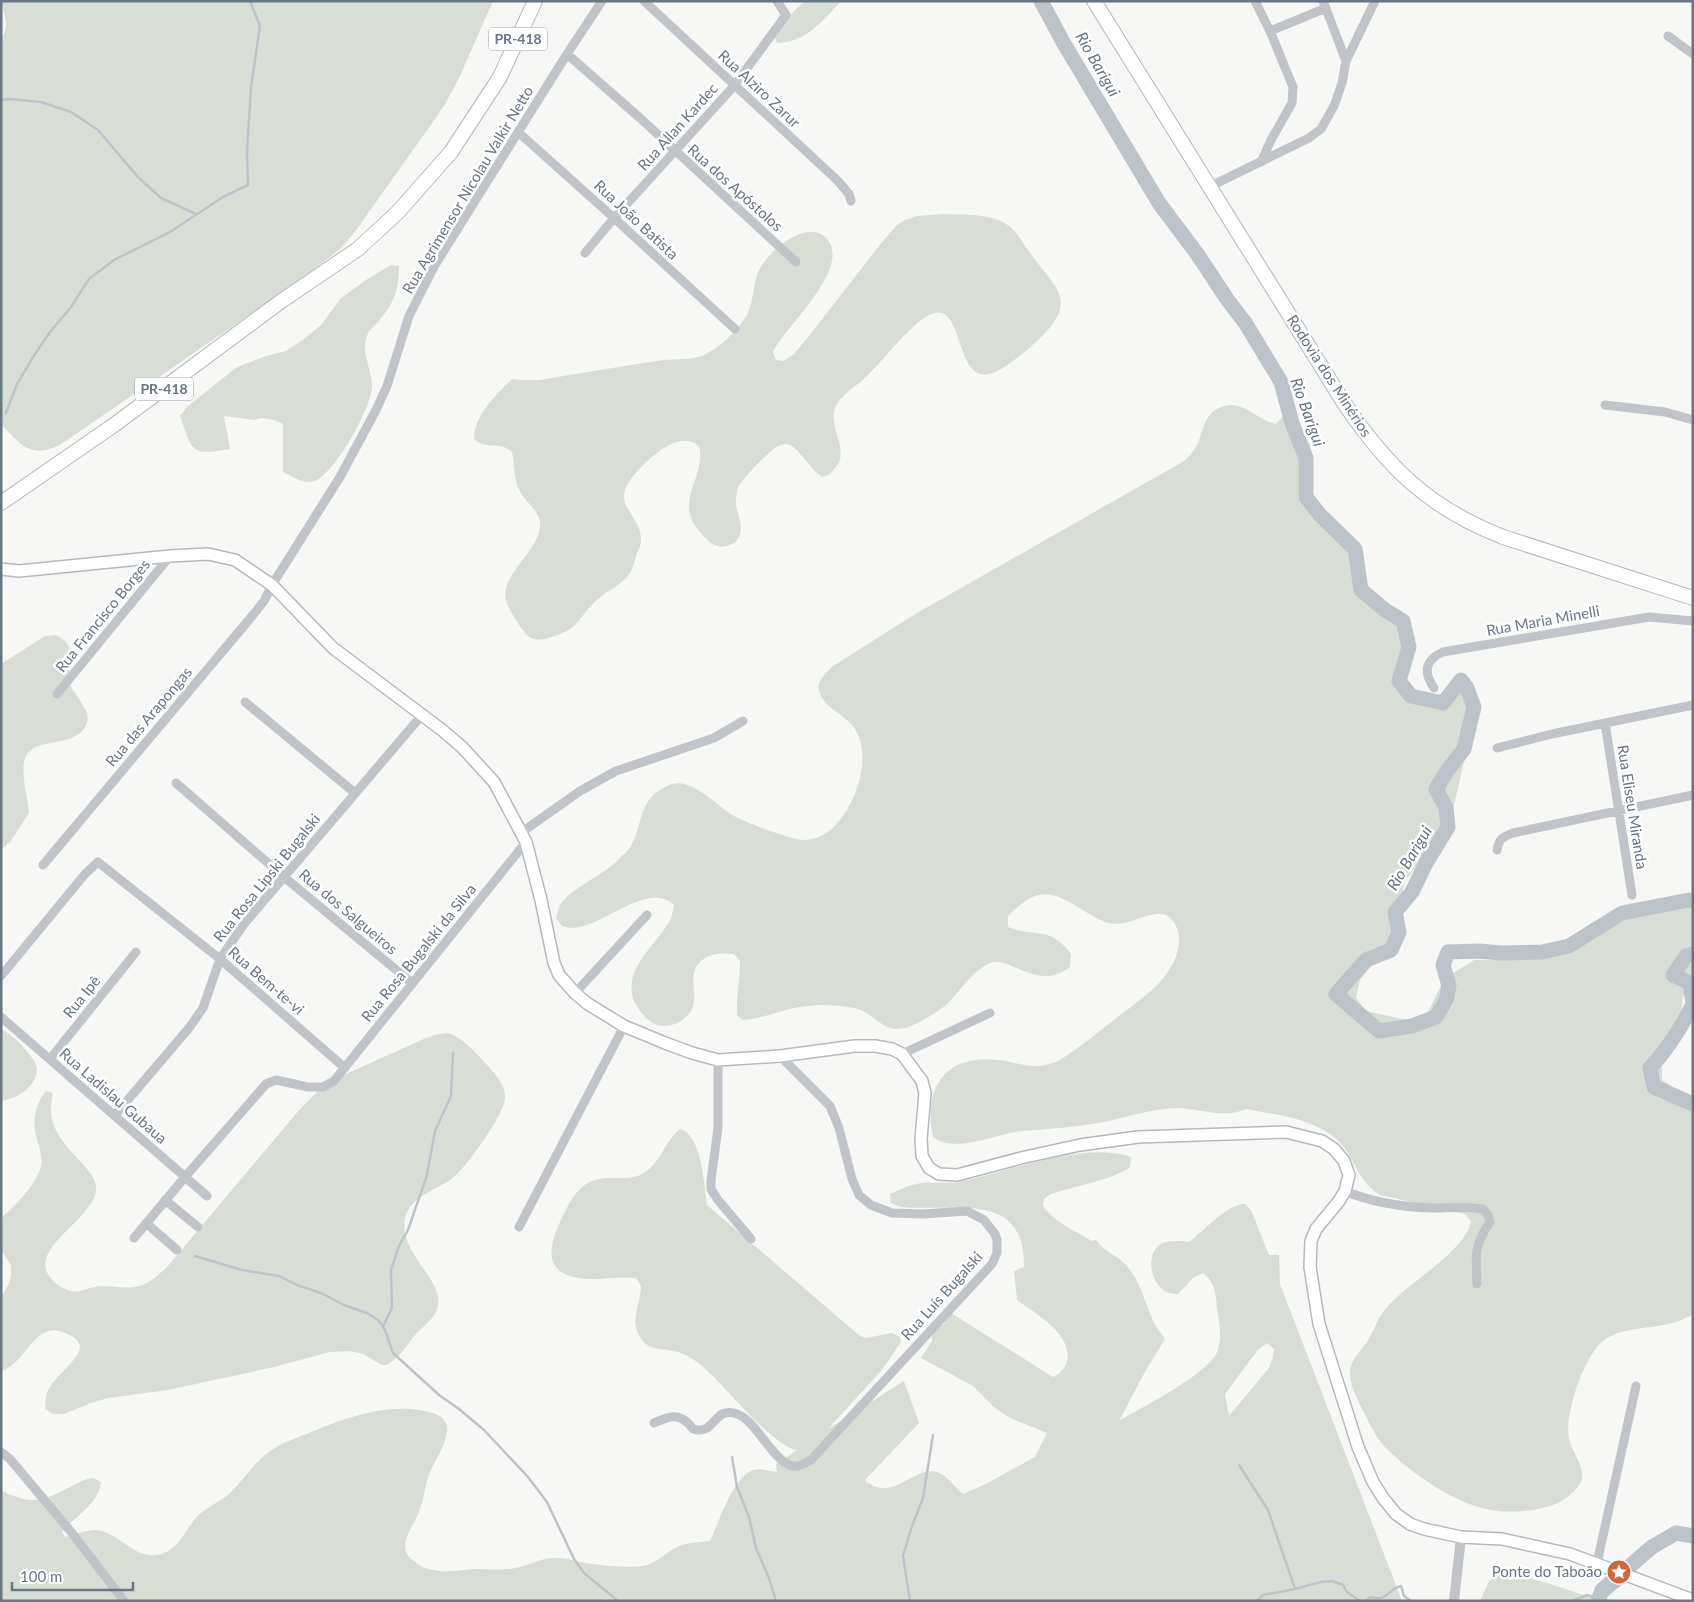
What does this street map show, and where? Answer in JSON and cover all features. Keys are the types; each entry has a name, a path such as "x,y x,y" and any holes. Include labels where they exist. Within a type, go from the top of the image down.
{"main road":[{"name":"PR-418","path":"1,503 114,425 280,302 358,249 398,212 451,152 500,77 535,1"},
{"name":"Rodovia dos Minérios","path":"1094,1 1362,431 1393,467 1411,484 1455,516 1495,534 1693,598"},
{"path":"1,569 19,571 208,554 235,560 272,585 333,648 462,747 494,782 524,837 541,900 554,963 560,975 575,993 588,1004 624,1026 683,1050 718,1060 780,1056 855,1046 875,1046 892,1049 902,1054 922,1081 925,1093 921,1139 922,1156 928,1168 939,1174 957,1175 1024,1157 1080,1145 1128,1139 1286,1132 1322,1141 1334,1149 1344,1161 1349,1175 1345,1191 1316,1228 1311,1242 1310,1267 1319,1324 1358,1448 1373,1482 1383,1498 1396,1514 1410,1524 1424,1529 1460,1537 1502,1539 1570,1554 1693,1600"}],"street":[{"name":"Rua Agrimensor Nicolau Valkir Netto","path":"272,585 340,477 376,410 387,386 409,316 431,272 602,1"},
{"name":"Rua Alziro Zarur","path":"644,1 838,181 849,194 851,201"},
{"name":"Rua Allan Kardec","path":"585,253 614,218 734,86 786,15 777,1"},
{"path":"1254,1 1291,78 1293,96 1292,103 1261,162"},
{"path":"1209,187 1309,138 1321,129 1339,94 1346,61 1375,1"},
{"path":"1270,31 1325,4 1346,61"},
{"path":"1668,36 1690,52 1693,42"},
{"name":"Rua dos Apóstolos","path":"567,54 796,262"},
{"name":"Rua João Batista","path":"518,132 735,329"},
{"path":"1605,405 1665,412 1693,420"},
{"name":"Rua Francisco Borges","path":"57,694 170,556"},
{"name":"Rua das Arapongas","path":"42,864 254,615 272,585"},
{"name":"Rua Maria Minelli","path":"1434,688 1427,673 1428,664 1433,656 1443,652 1649,617 1693,621"},
{"path":"245,702 355,793"},
{"path":"1497,748 1552,734 1693,705"},
{"name":"Rua Rosa Lipski Bugalski","path":"114,1115 189,1028 203,1008 220,959 244,924 422,715"},
{"name":"Rua Rosa Bugalski da Silva","path":"185,1177 266,1084 276,1080 308,1088 323,1088 334,1081 524,837 580,791 616,771 714,738 742,721"},
{"name":"Rua Eliseu Miranda","path":"1605,723 1632,895"},
{"name":"Rua dos Salgueiros","path":"176,783 284,877 412,983"},
{"path":"1497,850 1498,841 1513,832 1693,795"},
{"name":"Rua Bem-te-vi","path":"1,976 85,874 98,862 220,959 344,1068"},
{"path":"575,993 647,915"},
{"name":"Rua Ipê","path":"50,1058 136,952"},
{"path":"902,1054 990,1013"},
{"name":"Rua Ladislau Gubaua","path":"1,1017 207,1196"},
{"path":"519,1227 624,1026"},
{"name":"Rua Luís Bugalski","path":"654,1423 668,1417 677,1416 684,1418 694,1430 701,1431 710,1426 720,1414 729,1412 740,1414 785,1463 796,1466 811,1460 992,1264 997,1253 997,1240 984,1220 967,1212 892,1213 871,1205 859,1195 852,1179 839,1128 830,1106 780,1056"},
{"path":"718,1060 718,1128 710,1180 711,1189 751,1240"},
{"path":"134,1238 185,1177"},
{"path":"1345,1191 1385,1204 1430,1208 1482,1209 1488,1214 1490,1222 1477,1245 1477,1284"},
{"path":"165,1200 198,1227"},
{"path":"146,1223 177,1250"},
{"path":"1597,1563 1636,1386"},
{"path":"1,1452 10,1459 72,1533 124,1601"},
{"path":"1454,1601 1460,1537"}],"shaded area":[{"path":"1,1 493,1 459,78 445,104 354,233 340,249 303,278 60,445 41,451 27,448 21,444 1,424 1,39 6,27 6,19"},
{"path":"804,1 841,1 821,23 805,35 787,42 777,43 775,37 780,26"},
{"path":"943,214 976,215 999,220 1020,237 1049,277 1060,296 1061,305 1058,316 1037,341 1002,368 994,372 980,374 971,367 964,355 954,328 948,318 940,313 928,316 911,329 867,376 837,403 834,423 841,453 840,460 830,474 822,477 794,448 786,444 779,445 750,472 738,488 736,499 741,525 740,535 735,542 728,546 720,547 705,538 692,520 689,510 691,492 700,463 700,450 698,446 687,441 678,442 662,449 635,474 627,485 624,494 628,509 640,531 641,541 630,573 623,581 598,599 574,626 568,630 561,634 541,639 534,639 528,636 510,610 506,601 506,591 514,572 535,543 539,533 539,519 519,490 512,452 501,446 482,444 474,439 475,430 482,414 506,385 512,379 540,380 663,360 702,356 727,339 747,315 757,275 768,257 787,240 809,232 819,233 827,239 832,251 831,265 814,297 773,352 776,360 783,361 794,354 897,225 917,216"},
{"path":"391,265 399,266 393,300 386,312 369,331 365,342 372,382 370,398 350,440 323,476 315,481 307,482 283,472 283,424 274,420 261,418 254,420 224,416 230,449 207,452 195,449 191,444 180,416 187,407 237,367 286,351 304,339 322,324 340,299"},
{"path":"1285,402 1310,445 1307,481 1314,498 1346,533 1366,592 1401,620 1412,636 1402,671 1416,693 1429,701 1451,688 1460,687 1468,702 1473,722 1451,819 1404,883 1395,937 1360,980 1356,998 1366,1011 1416,1022 1429,1010 1444,979 1474,960 1522,960 1575,946 1649,905 1693,902 1693,986 1683,997 1678,1042 1662,1063 1662,1080 1693,1100 1693,1314 1683,1320 1612,1335 1596,1349 1589,1359 1577,1386 1568,1428 1572,1448 1581,1468 1582,1480 1574,1492 1555,1504 1543,1508 1514,1512 1491,1510 1459,1500 1431,1484 1394,1456 1380,1442 1361,1407 1352,1385 1350,1371 1352,1363 1367,1342 1382,1314 1397,1297 1459,1244 1467,1232 1471,1221 1465,1214 1380,1195 1362,1178 1348,1153 1334,1137 1311,1124 1285,1116 1246,1109 1238,1112 1221,1113 1179,1108 1160,1109 1104,1122 1073,1127 1021,1131 976,1142 953,1144 942,1142 933,1137 931,1103 935,1089 942,1078 952,1069 964,1062 980,1060 999,1060 1035,1066 1058,1061 1074,1051 1155,987 1171,967 1179,943 1176,925 1163,914 1150,915 1121,924 1108,923 1053,895 1037,896 1019,906 1008,916 1008,927 1056,939 1071,954 1070,967 1055,975 1042,976 1002,963 988,964 974,974 945,1006 918,1023 899,1029 885,1026 862,1010 830,1005 798,1007 742,1020 737,1015 740,961 734,954 717,954 701,961 694,972 694,1003 689,1014 680,1022 661,1026 647,1019 639,1010 634,1001 633,978 637,967 670,920 674,905 664,899 652,898 639,901 585,926 573,928 562,926 556,918 563,901 577,889 612,866 628,850 637,833 641,816 649,800 671,784 682,783 691,786 732,815 788,837 806,840 816,838 828,832 838,823 854,797 862,767 862,752 859,738 853,726 825,702 819,691 818,687 821,680 833,666 917,613 1184,461 1198,443 1207,418 1214,411 1221,407 1235,405 1276,424 1284,415"},
{"path":"56,635 69,646 71,658 69,679 71,686 87,712 87,724 77,735 69,739 44,744 30,750 26,756 23,768 29,813 10,842 1,850 1,664 45,636"},
{"path":"1,1029 23,1046 36,1064 37,1069 30,1087 13,1098 1,1101"},
{"path":"448,1033 475,1051 498,1077 505,1094 505,1099 492,1128 459,1172 447,1182 418,1199 408,1210 405,1218 405,1231 408,1243 435,1288 438,1299 437,1309 428,1323 392,1362 382,1365 363,1354 350,1351 330,1352 274,1367 168,1390 108,1398 64,1414 53,1414 45,1409 46,1396 52,1385 79,1351 79,1344 73,1337 59,1331 50,1330 43,1333 17,1361 1,1371 1,1297 9,1284 11,1265 1,1250 1,1218 25,1194 39,1173 41,1157 34,1123 38,1103 46,1091 53,1093 51,1112 54,1127 67,1146 88,1170 96,1185 95,1196 89,1206 51,1249 46,1259 46,1270 58,1285 75,1292 101,1286 132,1287 149,1282 167,1267 300,1109 320,1089 348,1073 426,1038"},
{"path":"680,1129 693,1140 701,1162 707,1205 860,1336 866,1338 892,1333 900,1337 901,1342 881,1371 828,1429 904,1381 919,1423 865,1480 879,1488 889,1488 920,1474 935,1472 946,1477 963,1494 986,1484 1035,1457 1047,1433 1010,1418 994,1407 973,1386 921,1358 932,1341 932,1330 939,1324 943,1325 951,1313 1053,1377 1064,1368 1068,1354 1060,1335 1043,1319 1017,1300 1014,1271 1024,1267 1021,1242 1013,1225 1000,1215 983,1210 901,1207 891,1203 890,1194 914,1184 958,1182 1068,1155 1091,1152 1112,1153 1131,1157 1130,1167 1123,1171 1104,1179 1051,1194 1044,1199 1043,1206 1053,1217 1092,1241 1096,1240 1126,1265 1138,1283 1154,1323 1165,1339 1119,1421 1190,1379 1213,1359 1218,1350 1220,1328 1214,1288 1210,1280 1203,1273 1193,1278 1178,1294 1166,1292 1156,1282 1153,1275 1151,1261 1153,1254 1161,1244 1167,1242 1189,1242 1216,1218 1232,1208 1245,1204 1251,1210 1269,1255 1279,1255 1280,1284 1402,1601 1,1601 1,1491 20,1498 35,1500 50,1497 87,1479 94,1478 101,1482 96,1497 62,1532 65,1537 84,1531 96,1530 113,1536 144,1554 162,1554 169,1551 179,1541 202,1512 230,1493 256,1463 276,1447 339,1421 371,1412 387,1410 420,1410 436,1414 447,1425 444,1443 428,1477 419,1512 408,1535 405,1547 406,1553 410,1558 424,1567 443,1571 505,1569 520,1567 544,1559 559,1558 605,1565 638,1567 652,1563 679,1546 710,1541 722,1512 739,1481 746,1474 756,1469 777,1472 776,1464 797,1450 788,1447 766,1430 712,1375 694,1360 676,1351 653,1348 644,1342 637,1331 635,1318 641,1293 641,1286 636,1278 586,1279 573,1277 557,1268 553,1261 552,1252 555,1233 566,1210 581,1188 598,1179 625,1178 644,1173 655,1163","holes":["1267,1343 1274,1349 1269,1368 1229,1416 1225,1394 1257,1351"]},
{"path":"1621,1564 1637,1572 1607,1597 1607,1601 1590,1601"},
{"path":"1501,1574 1538,1580 1600,1601 1480,1601 1489,1581"}],"waterway":[{"path":"6,413 17,384 33,357 50,332 71,307 89,279 114,260 170,232 223,197 248,185 247,152 251,87 260,26 250,1"},
{"name":"Rio Barigui","path":"1041,1 1063,42 1159,203 1246,324 1281,382 1292,423 1306,458 1306,497 1320,515 1355,549 1361,590 1385,610 1403,621 1409,647 1399,681 1411,696 1443,703 1461,680 1467,688 1474,707 1464,749 1436,789 1446,808 1448,827 1426,863 1412,892 1395,912 1399,932 1391,950 1366,960 1336,994 1379,1031 1412,1026 1436,1017 1446,1000 1449,986 1443,965 1448,952 1542,952 1569,946 1622,913 1689,900 1693,901"},
{"path":"1,100 41,102 71,112 98,130 138,177 161,198 196,214"},
{"name":"Rio Barigui","path":"1693,954 1686,956 1673,975 1690,983 1693,1004"},
{"name":"Rio Barigui","path":"1693,1004 1674,1037 1650,1068 1654,1087 1693,1104"},
{"path":"383,1326 392,1308 391,1270 399,1246 408,1230 427,1175 435,1131 451,1096 453,1053"},
{"path":"195,1256 242,1270 279,1276 297,1285 321,1293 344,1305 367,1313 378,1320 385,1330 393,1353 439,1395 484,1430 528,1477 547,1502 574,1559 584,1573 618,1601"},
{"path":"910,1601 903,1556 923,1498 933,1435"},
{"path":"732,1457 737,1487 749,1517 756,1548 769,1578 776,1601"},
{"path":"1239,1465 1268,1510 1295,1589"},
{"name":"Rio Barigui","path":"1598,1601 1602,1590 1652,1547 1676,1533 1693,1536"},
{"path":"1257,1601 1263,1595 1332,1581 1343,1585 1347,1592 1360,1601"},
{"path":"1365,1601 1371,1597 1384,1597 1392,1590 1401,1586 1404,1596 1411,1601"},
{"path":"1572,1601 1587,1595 1596,1598"}],"place":[{"name":"Ponte do Taboão","path":"1619,1572"}]}
